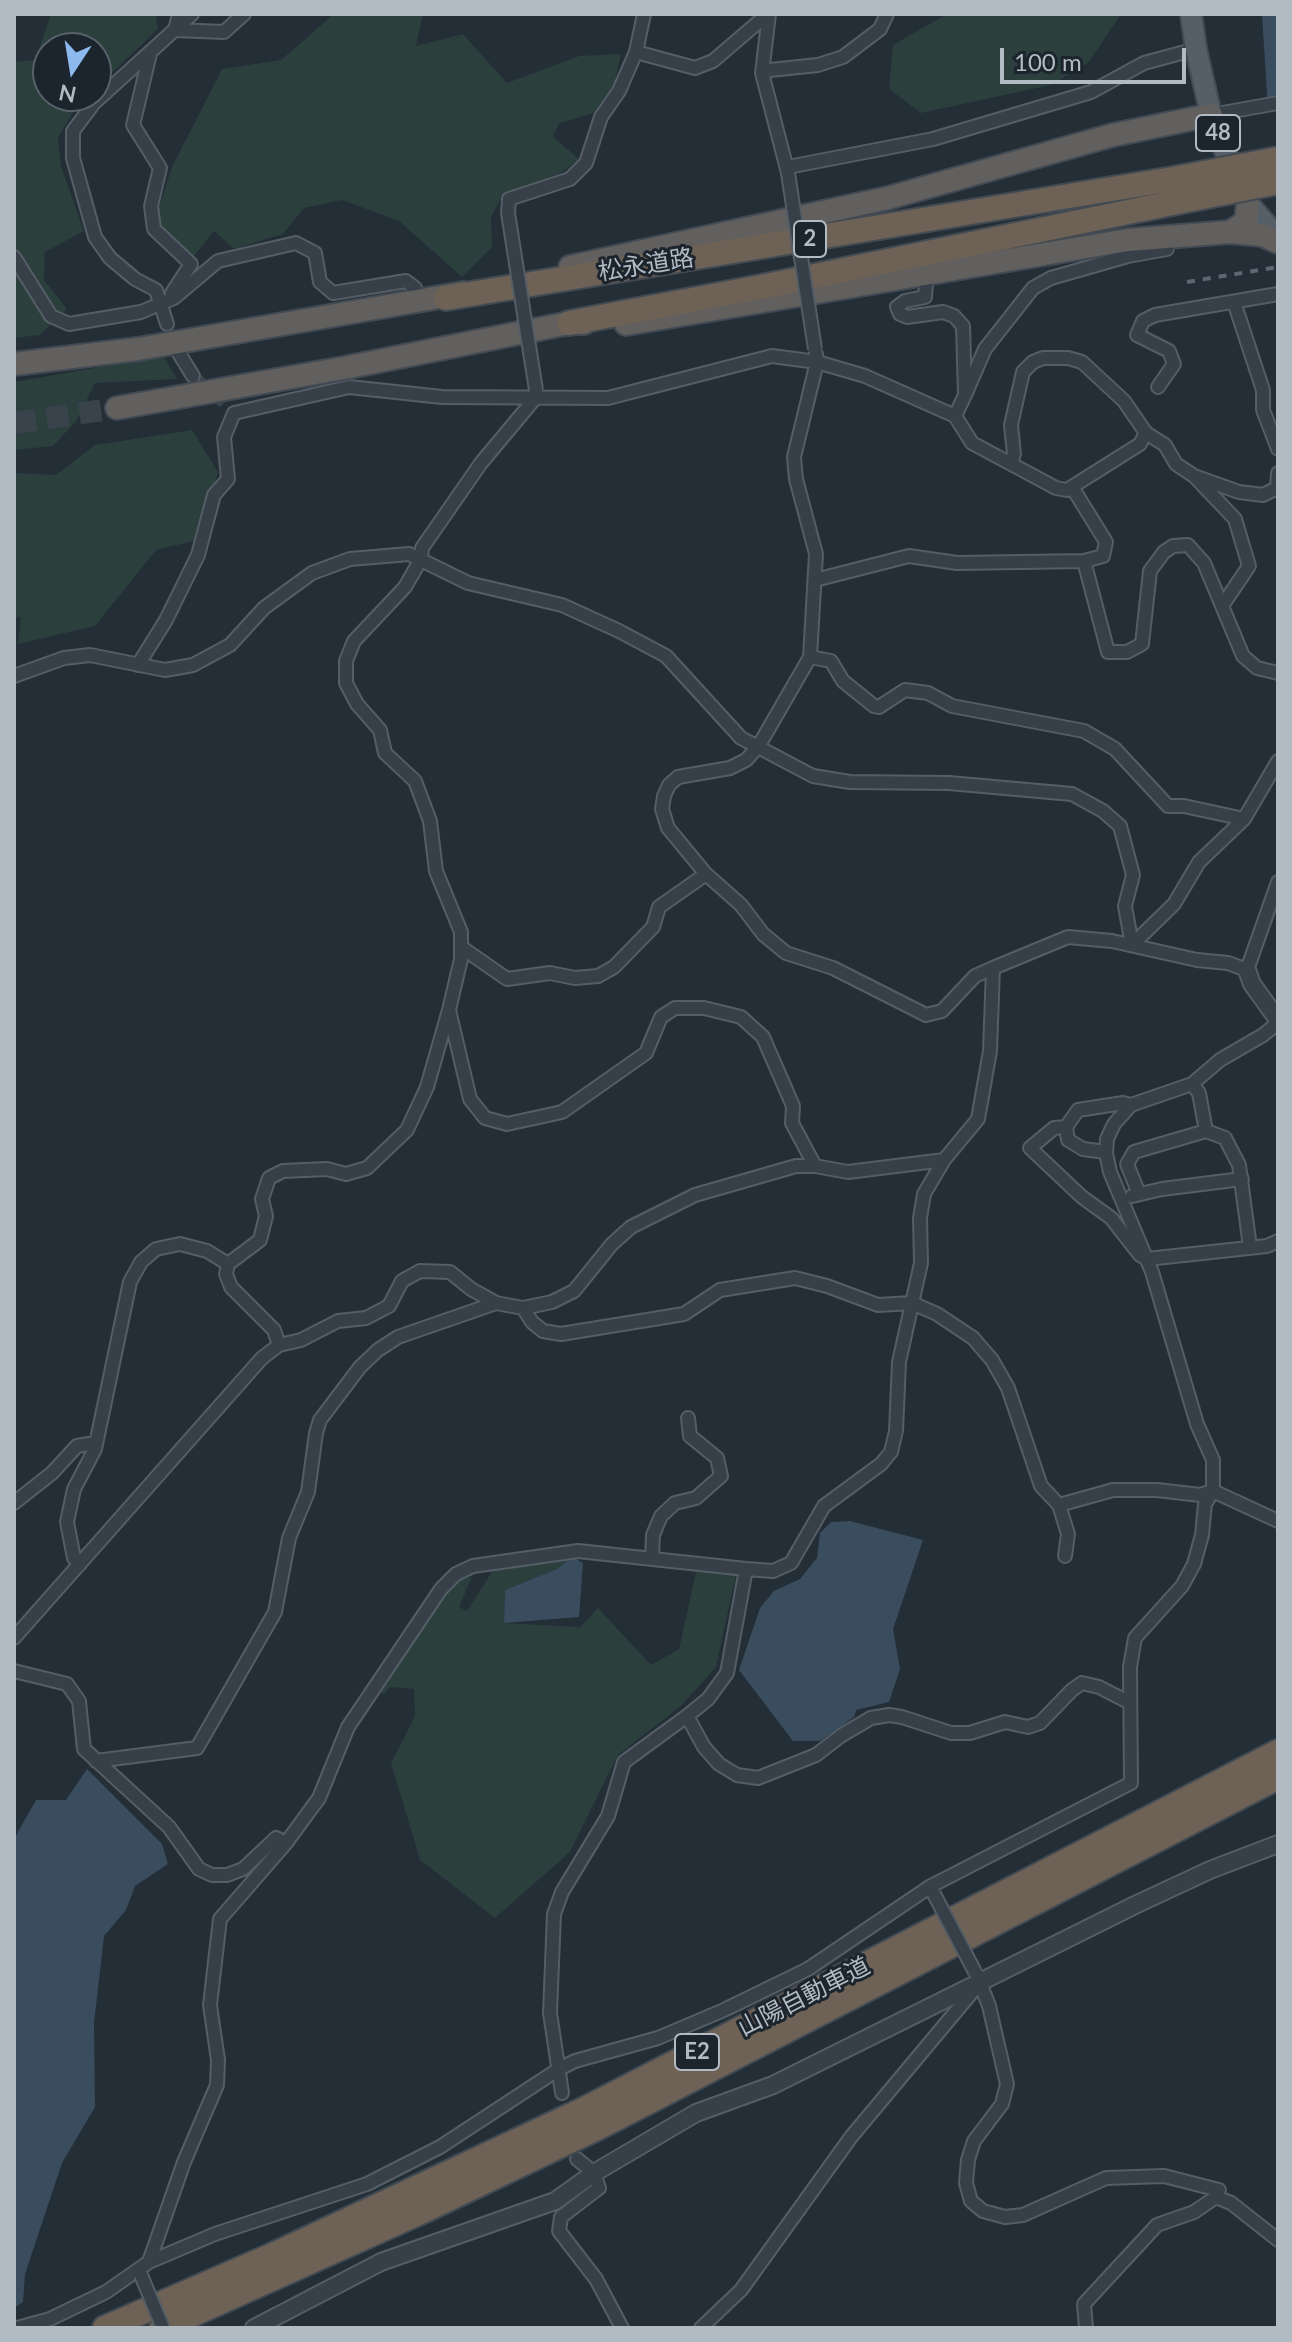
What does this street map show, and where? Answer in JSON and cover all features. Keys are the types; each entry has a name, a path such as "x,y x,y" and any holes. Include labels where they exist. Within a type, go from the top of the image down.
{"highway":[{"path":"446,298 586,263 888,198 1113,135 1222,113"},
{"name":"松永道路","path":"117,408 347,378 569,323 761,287 1175,191 1278,159"},
{"name":"松永道路","path":"14,364 138,349 418,302 1175,191 1278,182"},
{"path":"1230,232 1246,222 1248,203"},
{"path":"569,323 624,324 923,279 995,261 1128,240 1230,232 1278,240"},
{"name":"山陽自動車道","path":"105,2328 273,2255 587,2108 1278,1752"},
{"name":"山陽自動車道","path":"162,2328 425,2210 597,2128 1278,1777"}],"main road":[{"name":"48","path":"1191,14 1196,49 1222,113 1248,203 1278,240"}],"street":[{"path":"175,30 179,14"},
{"path":"167,324 156,290 118,265 95,237 73,158 73,131 94,103 192,14"},
{"path":"175,30 224,32 244,14"},
{"path":"279,1345 274,1330 231,1287 226,1274 228,1264 260,1240 266,1216 262,1199 269,1178 283,1171 327,1169 346,1174 367,1168 407,1130 427,1087 461,959 461,932 436,871 430,821 415,781 385,753 380,730 357,704 346,683 346,661 354,641 405,587 421,559 422,548 481,463 536,393 508,213 509,199 570,179 586,163 601,117 619,91 636,52 644,14"},
{"path":"762,73 818,65 843,57 880,29 887,14"},
{"path":"636,52 695,68 713,61 768,15"},
{"path":"768,15 762,73 788,170 816,355 794,457 796,479 816,554 810,657 758,747 746,760 730,768 678,777 669,785 662,809 668,828 706,874 741,905 763,934 786,953 833,968 926,1015 942,1011 975,976 1068,937 1132,945 1197,960 1228,963 1247,970"},
{"path":"788,170 933,139 1091,92 1144,63 1196,49"},
{"path":"150,54 133,125 160,168 151,206 154,229 191,264 177,289 162,302"},
{"path":"1222,113 1278,103"},
{"path":"955,416 985,349 1033,288 1051,278 1128,256 1167,249 1166,237"},
{"path":"14,257 51,316 69,324 141,312 174,298 218,261 296,243 315,253 320,282 333,293 406,281 415,288 418,302"},
{"path":"923,279 925,297 905,301 897,307 900,314 907,317 943,312 954,316 963,326 965,395"},
{"path":"1158,387 1174,364 1169,351 1137,335 1143,321 1155,315 1278,294"},
{"path":"1234,302 1263,390 1263,410 1278,449"},
{"path":"177,350 193,376"},
{"path":"234,413 347,378 442,397 536,393 608,398 772,356 816,355 955,416 972,443 1056,488 1067,490 1072,487 1140,444 1146,433"},
{"path":"1011,464 1014,454 1011,425 1023,372 1033,362 1043,358 1068,358 1082,362 1124,401 1146,433 1165,445 1176,464 1194,476 1235,519 1249,566 1222,606"},
{"path":"224,403 234,413"},
{"path":"138,665 166,620 198,555 214,495 228,479 224,437 234,413"},
{"path":"1194,476 1239,492 1263,495 1277,488 1278,473"},
{"path":"815,580 909,556 957,563 1084,561 1103,556 1106,542 1072,487"},
{"path":"1084,561 1108,652 1127,652 1142,644 1150,571 1164,552 1173,546 1188,545 1204,563 1243,656 1257,668 1278,673"},
{"path":"14,676 64,658 90,655 165,670 193,665 230,645 264,608 312,573 350,559 409,554 468,583 562,605 666,656 741,738 813,776 850,782 949,783 1072,794 1082,799 1120,826 1133,875 1125,906 1132,945"},
{"path":"810,657 831,661 843,681 874,706 879,707 905,690 928,693 952,706 1084,731 1115,749 1168,806 1184,806 1244,819"},
{"path":"1132,945 1174,904 1199,862 1244,819 1278,761"},
{"path":"461,947 507,979 550,973 575,978 598,976 614,967 653,927 659,907 706,874"},
{"path":"17,2328 50,2319 106,2292 139,2272 149,2262 272,2214 367,2184 440,2147 575,2061 658,2038 808,1969 933,1890 1131,1783 1130,1667 1135,1638 1182,1586 1194,1564 1202,1535 1205,1504 1213,1491 1213,1460 1197,1424 1147,1259 1110,1172 1107,1139 1114,1124 1131,1105 1192,1084 1220,1060 1263,1035 1278,1021 1252,984 1247,970 1278,882"},
{"path":"149,2262 184,2162 217,2085 218,2060 210,2005 220,1919 286,1843 319,1798 348,1727 441,1589 456,1574 473,1566 578,1551 773,1571 791,1563 824,1506 881,1464 891,1452 896,1431 899,1362 921,1263 920,1218 924,1194 944,1160 978,1119 990,1051 993,968"},
{"path":"449,1010 470,1099 485,1118 507,1124 562,1112 646,1053 661,1017 675,1008 704,1008 741,1017 763,1037 793,1106 792,1123 815,1166"},
{"path":"1192,1084 1199,1093 1206,1131"},
{"path":"1106,1152 1083,1149 1068,1140 1066,1127 1078,1110 1123,1103 1131,1105"},
{"path":"1066,1127 1054,1128 1030,1148 1082,1197 1111,1218 1140,1255 1147,1259 1267,1246 1278,1241"},
{"path":"1137,1190 1127,1164 1134,1152 1206,1131 1225,1138 1239,1165 1250,1247"},
{"path":"14,1638 262,1358 279,1345 301,1340 338,1321 366,1318 389,1306 402,1281 420,1271 450,1272 496,1303 523,1308 552,1302 574,1291 612,1244 631,1227 695,1195 796,1166 848,1172 944,1160"},
{"path":"1121,1198 1137,1190 1242,1179"},
{"path":"80,1564 74,1558 67,1522 74,1489 95,1449 130,1282 141,1262 156,1249 180,1244 207,1251 228,1264"},
{"path":"523,1308 543,1331 561,1334 684,1314 720,1290 795,1278 878,1305 912,1303 937,1314 973,1338 992,1360 1008,1388 1041,1486 1059,1505 1068,1534 1065,1556"},
{"path":"96,1761 197,1748 275,1612 289,1538 308,1492 320,1420 360,1367 378,1350 398,1337 496,1303"},
{"path":"652,1558 653,1535 661,1516 675,1503 696,1498 721,1476 717,1458 690,1436 688,1418"},
{"path":"14,1503 52,1473 77,1446 89,1444 95,1449"},
{"path":"1059,1505 1113,1490 1157,1490 1200,1495 1213,1491 1278,1521"},
{"path":"562,2093 550,2013 552,1933 558,1903 608,1816 624,1762 708,1699 727,1673 746,1569"},
{"path":"14,1671 67,1684 79,1701 84,1749 169,1827 199,1869 212,1875 227,1875 243,1869 276,1838 286,1843"},
{"path":"687,1716 704,1747 719,1764 737,1775 758,1778 816,1755 871,1718 889,1715 902,1717 951,1733 970,1733 1005,1722 1028,1727 1040,1723 1082,1683 1099,1687 1130,1703"},
{"path":"254,2328 381,2262 555,2201 594,2173 696,2113 773,2085 978,1978 1172,1888 1278,1844"},
{"path":"933,1890 989,2006 1007,2084 1002,2104 974,2141 968,2160 966,2183 971,2201 983,2211 1005,2217 1023,2215 1106,2178 1164,2176 1219,2190 1216,2197 1194,2212 1157,2225 1084,2304 1086,2328"},
{"path":"701,2328 741,2290 851,2137 978,1978"},
{"path":"577,2159 594,2173 599,2188 561,2217 559,2231 596,2279 622,2328"},
{"path":"1216,2197 1231,2203 1278,2240"},
{"path":"139,2272 162,2328"}],"green space":[{"path":"51,14 156,14 158,29 112,73 112,32 45,32"},
{"path":"334,14 423,14 416,46 463,34 507,83 579,56 621,54 614,86 595,113 559,123 553,137 579,159 561,173 504,193 491,217 492,247 462,277 399,221 342,200 304,208 283,234 234,249 214,231 194,256 163,233 156,216 172,167 222,69 281,60"},
{"path":"947,14 1121,14 1089,62 1051,85 921,113 889,89 893,45"},
{"path":"32,60 32,112 73,112 58,138 61,166 84,231 45,252 44,280 67,309 40,335 14,338 14,62"},
{"path":"163,356 177,379 95,383 77,420 53,446 14,450 14,382"},
{"path":"192,430 218,472 198,540 156,550 95,626 18,644 21,618 14,616 14,473 56,475 95,445"},
{"path":"572,1557 557,1569 505,1590 504,1623 580,1627 598,1608 651,1665 679,1649 696,1572 736,1575 716,1667 681,1706 618,1755 570,1852 495,1918 420,1860 391,1763 415,1716 414,1689 390,1687 383,1695 381,1692 436,1605 464,1578 472,1577 459,1607 467,1611 495,1567"}],"water":[{"path":"850,1521 923,1540 893,1629 900,1669 889,1702 856,1710 854,1717 820,1741 793,1741 739,1670 760,1608 774,1591 800,1579 817,1558 820,1533 831,1522"},
{"path":"572,1557 583,1563 579,1617 504,1623 505,1590 557,1569"},
{"path":"87,1769 162,1844 168,1864 135,1886 126,1910 104,1936 94,2023 95,2107 62,2163 25,2274 23,2302 14,2308 14,1839 36,1800 66,1800"}],"waterway":[{"path":"1273,14 1278,93"}],"tunnel":[{"path":"193,376 224,403"},
{"path":"14,423 117,408"}],"railway":[{"path":"1187,282 1278,267"}]}
